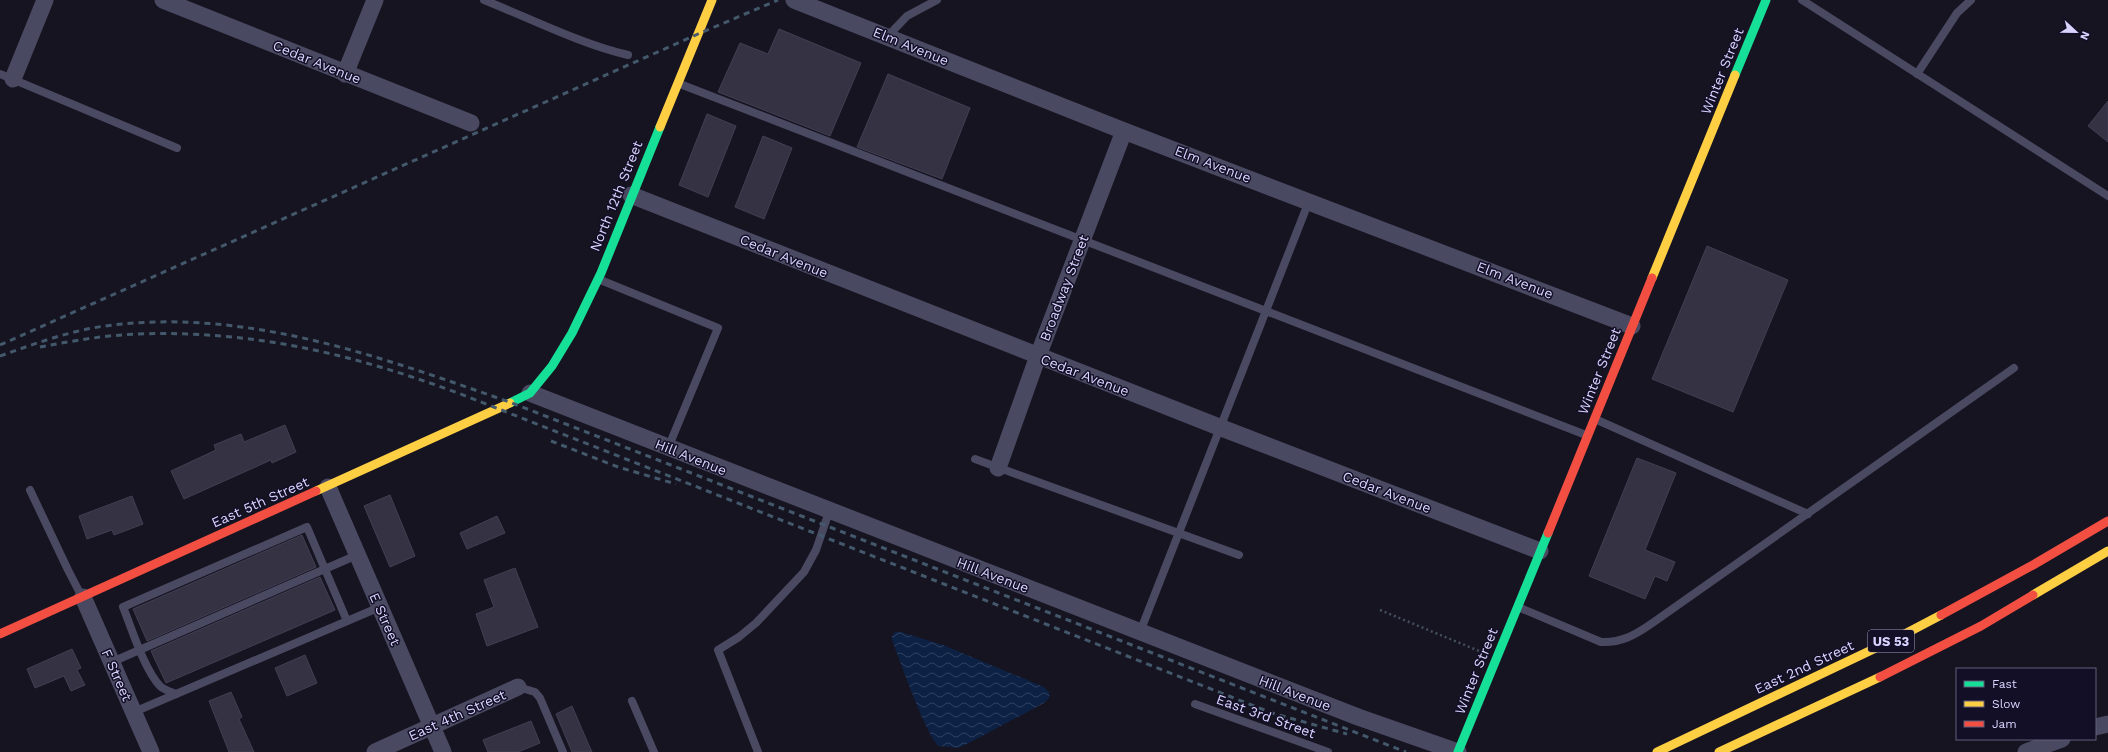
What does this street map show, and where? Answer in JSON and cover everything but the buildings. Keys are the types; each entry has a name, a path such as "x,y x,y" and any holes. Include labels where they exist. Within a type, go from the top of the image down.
{"main road":[{"name":"North 12th Street","path":"530,393 560,356 598,279 631,195 712,0"},
{"name":"Winter Street","path":"1458,752 1766,0"},
{"name":"East 5th Street","path":"0,634 492,413 530,393"},
{"name":"East 2nd Street","path":"1657,752 1901,636 2033,565 2108,521"},
{"name":"US 53","path":"1718,752 1920,657 1981,626 2108,551"}],"street":[{"path":"6,77 46,0"},
{"name":"Cedar Avenue","path":"163,0 345,74 471,123"},
{"path":"345,74 375,0"},
{"name":"Elm Avenue","path":"794,0 1124,131 1309,200 1632,326"},
{"name":"Broadway Street","path":"998,468 1038,356 1124,131"},
{"name":"Cedar Avenue","path":"631,195 1219,428 1289,453 1540,552"},
{"name":"Hill Avenue","path":"530,393 829,512 1358,717 1458,752"},
{"name":"E Street","path":"328,487 443,752"},
{"name":"F Street","path":"83,597 151,752"},
{"name":"East 4th Street","path":"375,752 518,688"},
{"path":"2096,727 2108,724"},
{"path":"2026,752 2059,740"}],"lane":[{"path":"484,0 563,32 628,55"},
{"path":"888,37 907,16 937,0"},
{"path":"1802,0 2108,196"},
{"path":"1917,74 1957,13 1971,0"},
{"path":"6,77 177,148"},
{"path":"677,83 1588,436"},
{"path":"1140,632 1309,200"},
{"path":"598,279 718,328 668,448"},
{"path":"1518,606 1601,642 1610,642 1627,638 1651,624 2014,368"},
{"path":"1594,419 1808,514"},
{"path":"975,459 1239,555"},
{"path":"30,490 68,570 83,597"},
{"path":"758,752 718,650 739,637 756,623 804,572 816,550 829,512"},
{"path":"176,694 161,687 140,650 124,607 307,526 347,621"},
{"path":"112,662 357,555"},
{"path":"134,712 380,607"},
{"path":"518,688 534,692 540,698 563,752"},
{"path":"632,701 654,752"},
{"name":"East 3rd Street","path":"1195,704 1328,752"}],"path":[{"path":"1380,610 1496,658"}],"water":[{"path":"895,632 901,632 943,645 1044,687 1050,693 1049,698 1044,703 958,748 939,746 928,729 907,679 892,640 892,636"}],"railway":[{"path":"0,345 698,34 778,0"},
{"path":"0,356 52,338 78,331 105,326 158,322 210,324 261,330 312,340 363,353 512,403 1406,752"},
{"path":"40,347 89,339 139,334 222,336 302,347 379,367 458,393 1272,713 1347,734"},
{"path":"551,441 618,467 676,484"}],"traffic: fast":[{"path":"1735,75 1766,0"},
{"path":"510,403 530,393 552,366 572,333 601,273 660,127"},
{"path":"1458,752 1548,533"}],"traffic: slow":[{"path":"660,127 712,0"},
{"path":"1652,278 1735,75"},
{"path":"316,491 510,403"},
{"path":"2033,595 2108,551"},
{"path":"1657,752 1901,636 1941,615"},
{"path":"1719,752 1880,677"}],"traffic: jam":[{"path":"1548,533 1652,278"},
{"path":"0,634 316,491"},
{"path":"1941,615 2033,565 2108,521"},
{"path":"1880,677 1981,626 2033,595"}]}
